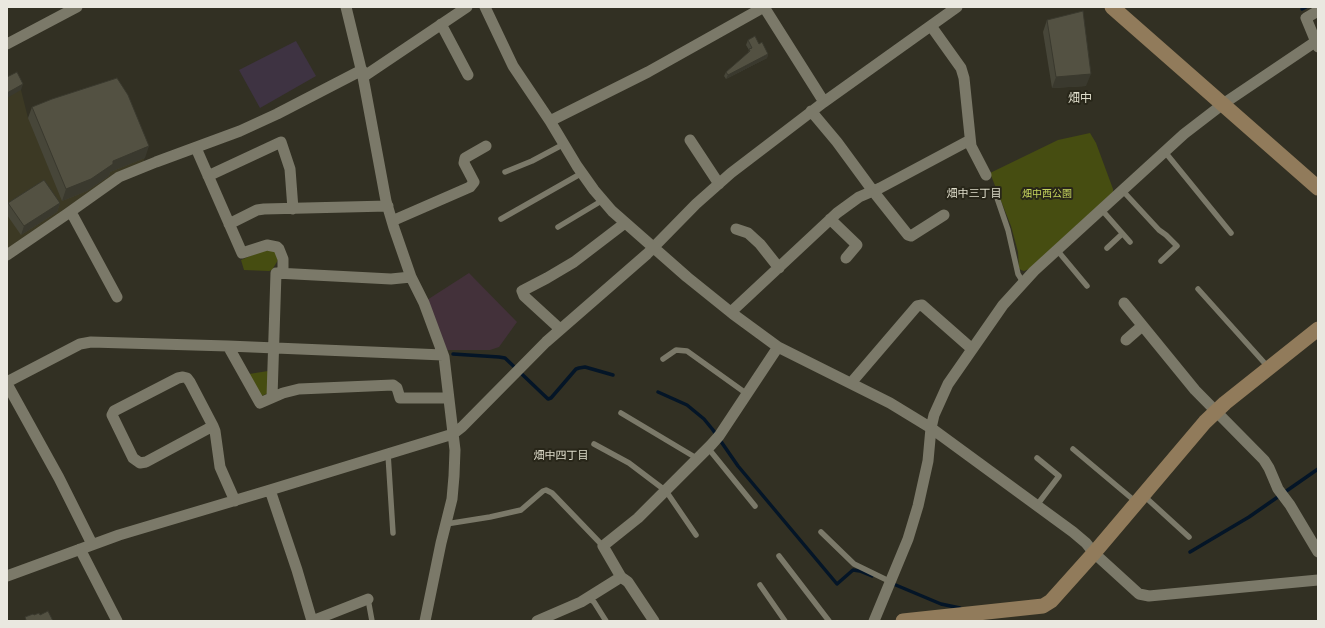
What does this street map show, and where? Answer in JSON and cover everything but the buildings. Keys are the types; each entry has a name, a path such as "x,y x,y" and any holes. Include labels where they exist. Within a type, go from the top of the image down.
{"street":[{"path":"7,44 77,7"},
{"path":"346,7 363,74 392,221 411,277 424,303 443,355 455,457 453,487 450,509 440,543 425,621"},
{"path":"7,255 71,212 119,177 240,131 363,74 467,7"},
{"path":"485,7 513,66 582,173 612,211 654,246 687,277 778,347 904,410 931,428 1078,535 1094,553 1139,594 1149,596 1315,581"},
{"path":"550,122 648,72 764,7 824,102"},
{"path":"7,576 130,531 235,501 453,434 560,329 654,246 718,184 824,102 957,7"},
{"path":"1112,7 1318,188"},
{"path":"874,621 908,539 918,506 928,461 931,428 934,415 948,384 1003,305 1023,282 1184,134 1223,104 1316,44 1306,18 1318,11"},
{"path":"441,24 468,75"},
{"path":"932,26 961,68 964,78 970,140 973,151 986,175"},
{"path":"812,111 908,235 911,236 944,215"},
{"path":"690,140 718,184"},
{"path":"731,312 830,219 859,197 880,188 970,140"},
{"path":"208,176 281,142 290,169 293,209"},
{"path":"392,221 470,187 474,182 464,163 465,158 486,146"},
{"path":"196,148 242,253 267,245 277,247 284,258 284,273"},
{"path":"229,224 257,210 264,209 388,206"},
{"path":"71,212 117,297"},
{"path":"830,219 857,245 846,258"},
{"path":"560,329 524,296 522,291 574,262 625,222"},
{"path":"736,229 748,233 779,268"},
{"path":"272,397 276,273 391,279 411,277"},
{"path":"1124,304 1195,390 1264,460 1278,489 1290,505 1318,552"},
{"path":"851,383 918,306 922,305 972,349"},
{"path":"1126,340 1142,326"},
{"path":"903,621 1043,606 1051,601 1094,553 1205,422 1216,411 1318,329"},
{"path":"92,544 59,478 7,383 80,344 90,342 443,355"},
{"path":"228,346 260,403 272,397 299,389 393,386 397,388 399,396 402,398 448,398"},
{"path":"654,621 628,582 621,577 603,546 638,518 698,459 719,436 778,347"},
{"path":"213,426 146,462 140,463 133,458 112,415 114,412 178,378 185,377 190,382 213,426 217,441 220,467 235,501"},
{"path":"270,490 297,570 312,621 324,619 368,599"},
{"path":"80,549 117,621"},
{"path":"537,621 549,619 621,577"}],"lane":[{"path":"505,172 532,161 564,144"},
{"path":"1165,152 1231,233"},
{"path":"501,219 582,173"},
{"path":"994,189 1006,222 1018,274 1023,282"},
{"path":"1122,190 1159,230 1177,246 1161,261"},
{"path":"558,227 603,200"},
{"path":"1101,209 1130,242"},
{"path":"1106,248 1122,234"},
{"path":"1057,250 1087,286"},
{"path":"1198,289 1269,368"},
{"path":"663,359 676,350 687,350 747,394"},
{"path":"621,413 698,459"},
{"path":"594,444 629,463 666,491 696,536"},
{"path":"708,448 755,506"},
{"path":"1073,449 1189,537"},
{"path":"388,454 393,533"},
{"path":"1037,458 1059,476 1037,505"},
{"path":"446,524 521,510 546,490 562,502 603,546"},
{"path":"821,532 854,564 891,582"},
{"path":"779,556 829,621"},
{"path":"760,585 785,621"},
{"path":"587,598 594,602 606,621"},
{"path":"368,599 372,621"}],"shaded area":[{"path":"296,41 316,76 260,108 239,70"},
{"path":"15,78 21,90 28,118 123,107 146,165 7,250 7,82"},
{"path":"469,273 517,322 499,347 490,350 445,350 427,300"}],"green space":[{"name":"畑中西公園","path":"1090,133 1096,143 1113,192 1029,269 1024,271 1021,270 1019,268 1018,252 1011,226 990,173 1058,140"},
{"path":"266,249 275,252 278,260 272,270 244,270 241,260"},
{"path":"268,371 268,393 260,397 249,374"}],"waterway":[{"path":"1302,9 1306,7"},
{"path":"453,354 505,358 548,399 551,398 576,369 585,367 613,375"},
{"path":"658,392 687,405 704,419 738,466 837,584 853,570 872,576"},
{"path":"1190,552 1249,517 1318,469"},
{"path":"891,583 941,604 960,608"}],"district":[{"name":"畑中","path":"1080,99"},
{"name":"畑中三丁目","path":"974,194"},
{"name":"畑中四丁目","path":"561,456"}]}
